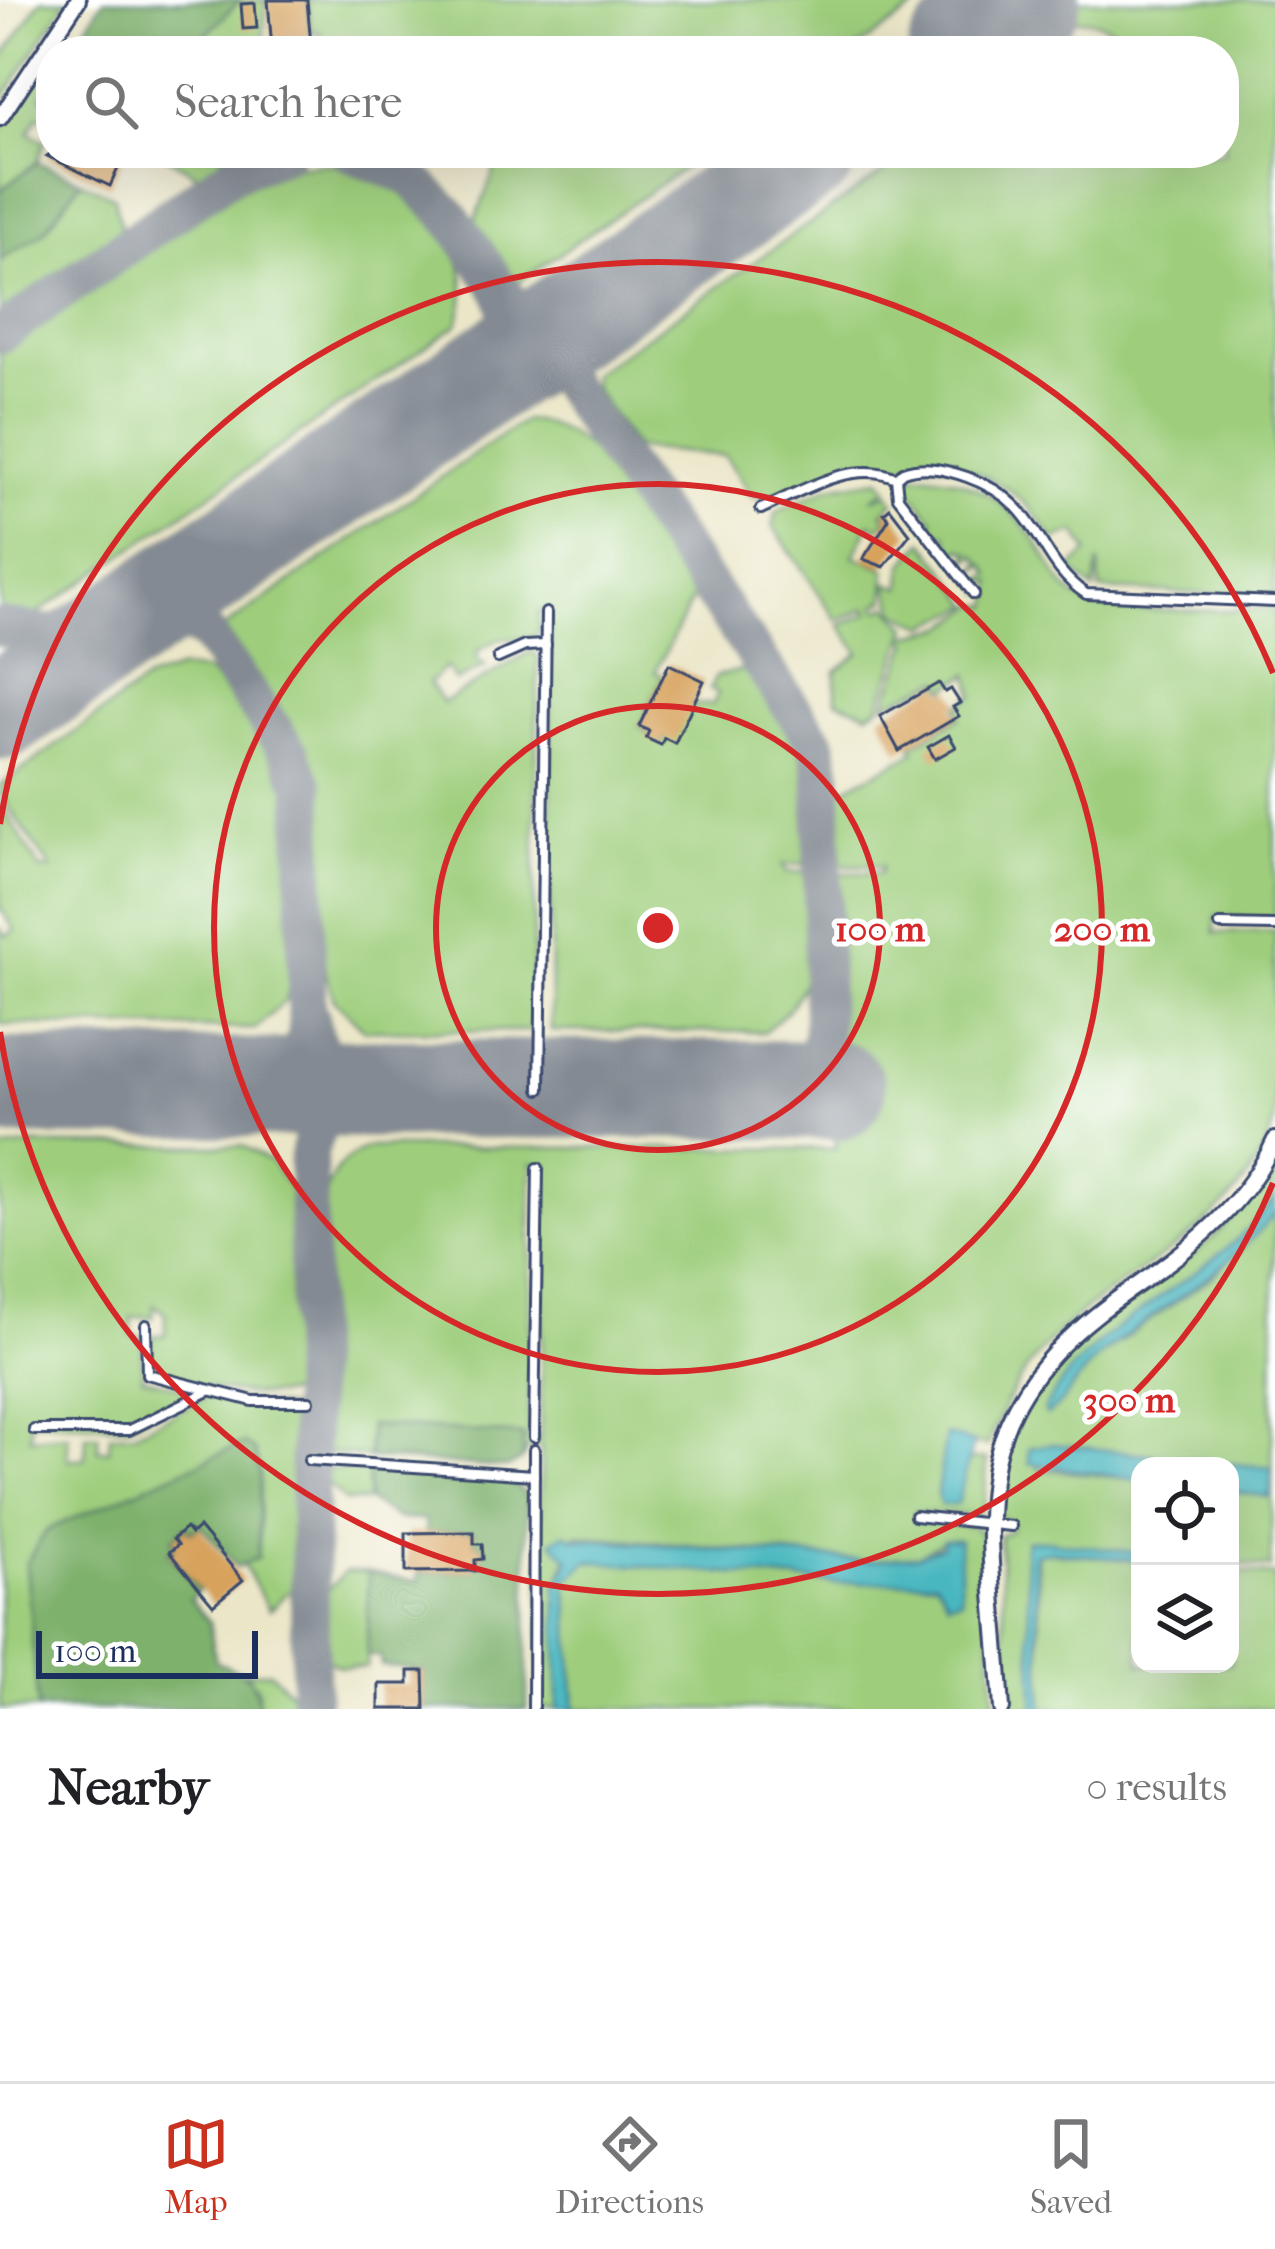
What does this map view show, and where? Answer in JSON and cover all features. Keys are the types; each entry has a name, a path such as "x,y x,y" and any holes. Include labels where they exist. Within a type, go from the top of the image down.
{"street":[{"path":"54,36 78,0"},
{"path":"0,118 36,64"},
{"path":"1003,1709 992,1524 1000,1438 1016,1400 1036,1369 1088,1318 1200,1238 1237,1200 1275,1139"}],"lane":[{"path":"761,509 844,476 876,471 896,478 913,468 946,470 988,484 1027,514 1069,579 1086,594 1275,602"},
{"path":"896,478 898,496 974,594"},
{"path":"540,1089 546,613"},
{"path":"498,658 525,646 546,645"},
{"path":"1220,925 1275,926"},
{"path":"535,1437 538,1168"},
{"path":"146,1325 146,1374 253,1401 309,1401"},
{"path":"34,1430 129,1430 209,1390"},
{"path":"533,1709 534,1450"},
{"path":"309,1460 534,1475"},
{"path":"915,1516 1011,1526"}],"green space":[{"path":"41,0 67,0 44,36 36,36 36,48 0,104 0,62"},
{"path":"103,0 240,0 205,36 81,36"},
{"path":"240,0 266,0 264,36 205,36"},
{"path":"308,0 927,0 875,36 320,36 311,32"},
{"path":"1050,0 1275,0 1275,596 1100,590 1099,562 1094,590 1071,569 1088,552 1076,532 1053,540 1006,488 986,476 943,464 864,464 779,494 752,496 725,456 636,448 593,386 592,374 889,168 1239,168 1239,36 1126,36 1098,22 1065,22"},
{"path":"36,78 36,120 29,133 36,137 36,163 0,191 0,132"},
{"path":"36,163 36,168 51,168 81,181 44,232 0,260 0,191"},
{"path":"186,168 214,168 201,177"},
{"path":"282,168 347,168 382,179 409,195 450,238 461,265 464,294 457,325 34,616 0,609 0,350 236,188"},
{"path":"495,168 684,168 515,284 474,223"},
{"path":"81,181 114,197 122,232 0,316 0,260 44,232"},
{"path":"524,420 552,426 602,460 695,594 655,672 663,676 639,726 661,744 693,705 713,704 718,693 710,689 716,676 747,669 801,747 809,770 808,864 783,865 787,872 808,872 809,961 797,998 763,1032 551,1031 550,611 539,612 539,631 532,638 500,639 479,650 476,658 485,666 456,681 446,667 429,683 443,703 531,651 538,656 532,1031 365,1030 334,1000 324,966 321,804 315,770 222,629"},
{"path":"909,475 932,475 990,495 1034,538 1069,591 1095,605 1144,610 1275,609 1275,920 1216,916 1215,933 1275,931 1274,1123 1259,1159 1238,1190 1183,1241 1061,1330 1017,1383 988,1445 969,1443 957,1498 967,1459 987,1460 984,1505 977,1515 914,1512 914,1521 975,1527 984,1538 995,1709 969,1709 962,1700 954,1709 575,1709 567,1581 587,1561 833,1583 937,1581 948,1601 959,1545 958,1540 944,1540 919,1556 867,1561 576,1535 557,1585 558,1709 540,1709 541,1447 529,1447 523,1459 523,1436 369,1425 369,1458 323,1452 318,1275 323,1208 330,1182 347,1160 371,1147 836,1149 836,873 880,873 882,866 836,865 836,793 915,752 912,746 960,717 957,707 974,695 969,674 946,689 940,680 885,704 909,642 904,639 879,706 868,713 836,700 836,671 860,653 840,625 869,613 867,608 837,620 773,526 777,511 830,487 880,479 887,489 872,499 889,493 894,502 882,512 887,520 878,528 870,523 854,556 886,569 885,600 876,605 879,610 888,606 908,627 905,636 946,627 978,604 990,606 992,595 981,592 992,591 993,582 980,581 991,574 985,565 975,571 982,562 975,555 966,563 970,552 960,548 956,559 946,534 935,532 930,526 934,521 915,496 909,498 904,492","holes":["532,1163 545,1164 540,1440 528,1439"]},
{"path":"924,541 972,605 926,626 896,612 887,583 902,588 903,565"},
{"path":"181,669 206,672 234,697 281,767 293,800 295,965 286,1000 255,1029 0,1024 0,929 6,936 15,930 0,908 0,803 41,870 51,869 0,794 0,786 147,680"},
{"path":"32,1145 243,1146 271,1162 289,1189 294,1219 296,1391 267,1395 222,1390 164,1373 153,1362 151,1336 165,1335 165,1313 154,1305 153,1317 132,1317 132,1336 142,1336 142,1377 196,1391 127,1426 31,1421 30,1438 68,1435 68,1459 85,1459 86,1435 98,1435 98,1450 109,1450 110,1435 134,1433 211,1395 295,1409 292,1588 269,1610 242,1563 259,1547 260,1476 26,1563 38,1709 0,1709 0,1150"},
{"path":"1275,1157 1275,1198 1252,1227 1203,1272 1094,1347 1063,1394 1101,1355 1214,1275 1275,1213 1271,1568 1239,1564 1239,1492 1270,1497 1272,1468 1239,1464 1239,1457 1171,1457 1052,1444 1036,1448 1039,1469 1131,1479 1131,1552 1026,1541 1035,1709 1010,1709 999,1536 1011,1530 1011,1523 999,1517 1003,1459 1012,1426 1029,1395 1072,1345 1206,1244 1244,1203"},
{"path":"369,1425 523,1435 523,1459 507,1468 369,1458"},
{"path":"244,1443 255,1451 260,1476 258,1558 237,1567 201,1525 192,1532 186,1527 172,1539 176,1545 168,1552 199,1590 190,1599 209,1621 216,1662 248,1677 256,1690 258,1709 38,1709 26,1563 47,1530"},
{"path":"323,1469 368,1471 368,1501 345,1501 323,1479"},
{"path":"368,1471 509,1480 527,1495 527,1709 425,1709 424,1671 382,1666 381,1656 367,1656 368,1572 418,1582 419,1572 474,1571 475,1560 483,1559 482,1544 474,1544 474,1532 426,1533 425,1520 397,1519 368,1501"},
{"path":"1037,1551 1131,1560 1131,1673 1239,1673 1239,1572 1275,1576 1275,1709 1043,1709"},
{"path":"345,1572 368,1572 367,1667 341,1667 324,1659 323,1595"},
{"path":"246,1672 270,1672 292,1694 293,1709 258,1709 258,1689"}],"water":[{"path":"1275,1198 1275,1213 1236,1254 1102,1354 1047,1415 1044,1410 1066,1377 1092,1349 1219,1254"},
{"path":"946,1435 974,1443 957,1504 941,1505 937,1493"},
{"path":"1051,1444 1171,1457 1131,1457 1131,1479 1029,1463 1029,1448"},
{"path":"1239,1464 1272,1468 1270,1497 1239,1492"},
{"path":"564,1533 573,1538 867,1561 919,1556 942,1546 943,1540 959,1540 961,1599 948,1601 936,1581 833,1583 587,1561 567,1581 575,1709 558,1709 557,1584 570,1561 552,1541"},
{"path":"1026,1541 1131,1552 1131,1560 1049,1551 1034,1554 1043,1709 1035,1709"}],"building":[{"path":"268,0 307,0 310,36 271,36"},
{"path":"255,3 257,28 243,29 241,4"},
{"path":"72,168 118,168 110,186"},
{"path":"890,508 910,534 884,567 863,559 889,519 884,513"},
{"path":"669,664 704,681 675,743 664,738 661,745 646,738 649,731 639,726"},
{"path":"939,683 945,692 951,689 960,703 953,707 959,716 899,751 880,716"},
{"path":"949,735 956,747 935,759 928,747"},
{"path":"199,1527 243,1580 213,1605 169,1552 178,1545 173,1539 186,1528 191,1534"},
{"path":"474,1532 474,1544 482,1544 483,1559 475,1560 475,1571 406,1572 406,1533"},
{"path":"409,1671 424,1671 425,1709 379,1709 379,1684 409,1684"}],"taxiway":[{"path":"0,334 245,168"},
{"path":"388,168 409,176 450,216 817,744 823,775 822,1034 805,1073 790,1084 767,1090"},
{"path":"485,376 507,337 509,317 503,294"},
{"path":"0,627 88,636 159,619 188,624 207,635 290,754 305,787 307,1040 275,1078 240,1088"},
{"path":"311,1018 318,1046 332,1065 380,1088"},
{"path":"310,1709 308,1158 316,1130 331,1111 380,1088"}],"runway":[{"path":"979,36 1031,0"},
{"path":"0,711 786,168"},
{"path":"0,1087 836,1090"}]}
